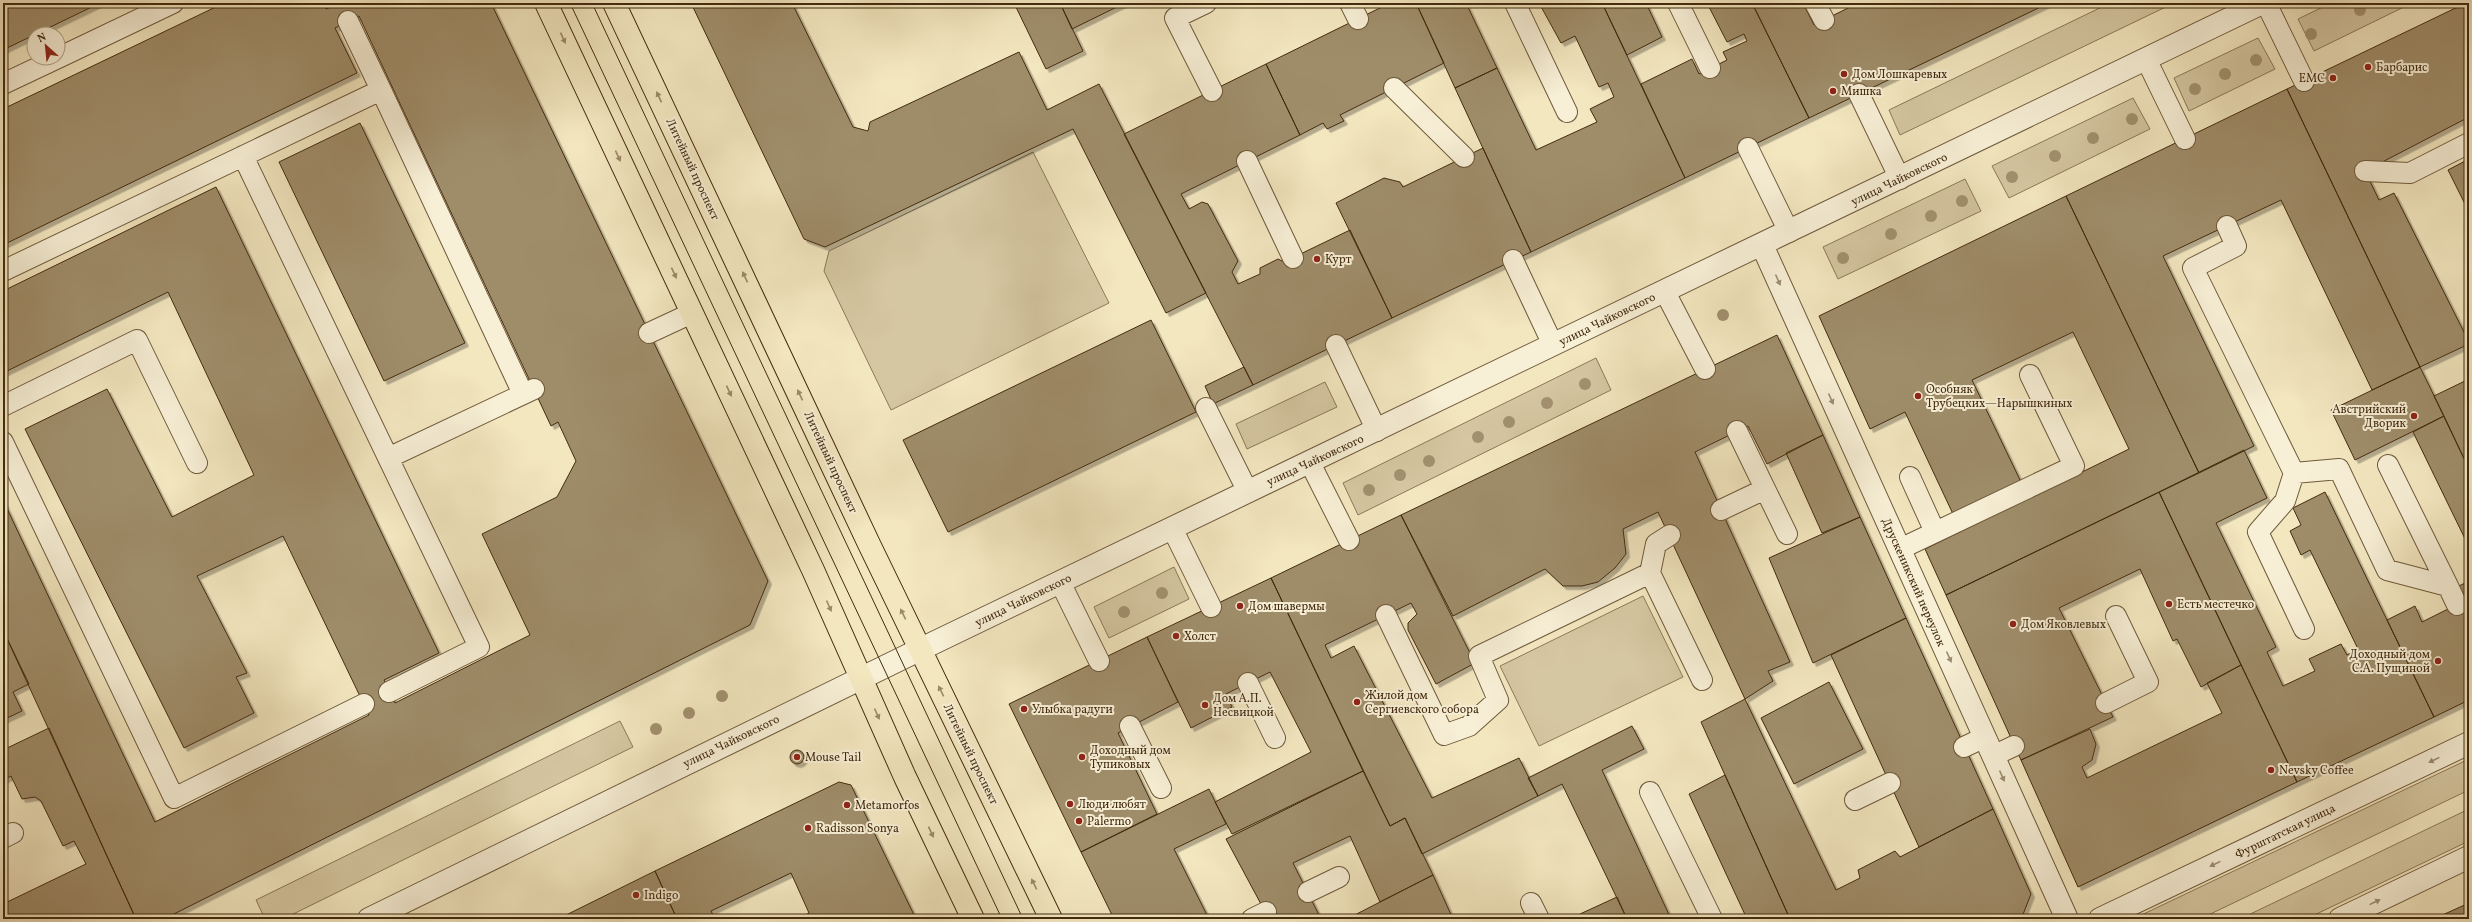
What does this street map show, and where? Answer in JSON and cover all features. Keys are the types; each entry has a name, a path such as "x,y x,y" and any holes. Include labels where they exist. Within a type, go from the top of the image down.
{"main road":[{"path":"546,3 692,313 973,919"},
{"name":"Литейный проспект","path":"614,3 1051,919"}],"street":[{"name":"улица Чайковского","path":"368,919 392,914 921,649 1666,292 2262,3"},
{"name":"Друскеникский переулок","path":"1762,245 2067,919"},
{"name":"Фурштатская улица","path":"2100,919 2469,743"},
{"path":"2340,919 2469,857"}],"lane":[{"path":"66,54 173,3"},
{"path":"1206,3 1175,18 1212,91"},
{"path":"1515,3 1567,112"},
{"path":"1678,3 1710,68"},
{"path":"2266,3 2304,81"},
{"path":"348,21 528,391 388,458"},
{"path":"2146,59 2184,139"},
{"path":"3,84 41,66"},
{"path":"1394,88 1464,157"},
{"path":"3,271 381,90"},
{"path":"1859,94 1900,178"},
{"path":"2365,171 2410,173 2469,143"},
{"path":"1748,148 1789,232"},
{"path":"243,156 479,647 389,692"},
{"path":"1247,162 1293,258"},
{"path":"2227,226 2236,246 2193,268 2294,473 2285,501 2258,532 2304,629"},
{"path":"1513,260 1553,345"},
{"path":"1666,292 1705,370"},
{"path":"650,333 692,313"},
{"path":"3,406 137,340 197,463"},
{"path":"1336,346 1377,430"},
{"path":"1900,549 2074,466 2030,375"},
{"path":"1206,408 1248,492"},
{"path":"1737,431 1787,534"},
{"path":"3,442 174,798 364,704"},
{"path":"1310,463 1349,540"},
{"path":"2388,465 2458,605"},
{"path":"2294,473 2339,469 2387,570 2448,586"},
{"path":"1910,477 1935,532"},
{"path":"1721,510 1766,489"},
{"path":"1172,528 1211,607"},
{"path":"1670,535 1656,544 1650,573 1702,680"},
{"path":"1386,615 1444,735 1469,726 1498,700 1479,656 1650,573"},
{"path":"1060,582 1098,661"},
{"path":"2106,703 2148,682 2116,616"},
{"path":"1248,683 1275,738"},
{"path":"1130,726 1161,788"},
{"path":"1964,747 2014,746"},
{"path":"1855,800 1890,783"},
{"path":"1650,792 1712,919"},
{"path":"1308,892 1339,877"}],"shaded area":[{"path":"2110,3 2174,3 1900,135 1889,110"},
{"path":"2331,3 2412,3 2314,51 2298,19"},
{"path":"2258,38 2275,69 2189,111 2174,78"},
{"path":"2133,98 2150,129 2009,198 1992,166"},
{"path":"1033,152 1109,303 891,410 824,271 829,251"},
{"path":"1965,179 1981,211 1838,279 1823,247"},
{"path":"1596,358 1611,390 1358,515 1343,483"},
{"path":"1325,382 1337,407 1247,449 1236,424"},
{"path":"1174,567 1189,599 1109,638 1094,607"},
{"path":"1643,596 1683,677 1539,746 1500,666"},
{"path":"620,721 633,747 283,919 265,919 256,900"},
{"path":"2469,759 2469,790 2200,919 2133,919"},
{"path":"2469,809 2469,841 2306,919 2240,919"}],"building":[{"path":"3,3 100,3 53,26 26,26 26,39 3,50"},
{"path":"224,3 324,3 326,9 340,3 491,3 768,581 750,625 164,919 136,919 3,630 3,500 155,822 369,715 283,536 197,576 247,673 236,677 254,713 184,748 25,429 107,389 172,517 254,475 168,292 3,373 3,291 216,187 439,653 384,680 395,703 530,635 482,534 557,497 576,461 558,422 551,426 359,16 335,28 357,73 3,245 3,109"},
{"path":"691,3 792,3 853,127 868,131 870,122 1019,52 1047,110 1099,84 1206,293 1166,313 1073,129 825,247 804,239"},
{"path":"1014,3 1060,3 1083,51 1046,69"},
{"path":"1060,3 1125,3 1072,29"},
{"path":"1390,3 1416,3 1444,63 1340,115 1344,121 1327,129 1323,123 1300,135 1266,64"},
{"path":"1416,3 1466,3 1497,68 1455,88"},
{"path":"1539,3 1602,3 1685,178 1531,252 1455,88 1497,68 1536,150 1597,122 1590,109 1614,97 1608,83 1599,87 1575,36 1561,43"},
{"path":"1602,3 1646,3 1662,37 1627,55"},
{"path":"1707,3 1752,3 1809,118 1685,178 1641,84 1692,59 1699,74 1727,60 1723,52 1747,41 1744,34 1727,42"},
{"name":"Дом Лошкаревых","path":"1752,3 1803,3 1814,25 1858,3 2049,3 1809,118"},
{"path":"2466,3 2469,3 2469,117 2365,171 2379,200 2394,193 2469,342 2469,344 2420,367 2287,89"},
{"path":"1266,64 1300,135 1181,194 1189,209 1202,202 1208,204 1238,261 1232,272 1238,284 1260,274 1260,268 1278,259 1284,262 1350,230 1392,318 1253,385 1124,134"},
{"path":"2287,89 2420,367 2372,390 2281,200 2163,256 2254,446 2199,473 2066,196"},
{"path":"360,123 465,343 384,381 279,162"},
{"path":"1483,148 1531,252 1392,318 1336,203 1384,178 1400,182 1403,187"},
{"path":"2469,159 2469,212 2448,170"},
{"name":"Особняк Трубецких—Нарышкиных","path":"2066,196 2199,473 1946,595 1925,549 2129,449 2073,332 1972,380 2021,482 1953,514 1905,412 1870,429 1819,316"},
{"path":"1151,320 1196,412 948,532 903,440"},
{"path":"1777,335 1823,435 1767,464 1748,426 1695,452 1790,662 1768,671 1773,681 1745,699 1658,512 1623,529 1626,554 1615,568 1598,582 1582,586 1563,586 1545,569 1453,616 1401,515"},
{"path":"1244,367 1253,385 1213,404 1205,386"},
{"path":"2420,367 2444,416 2355,460 2331,410"},
{"path":"2469,379 2469,469 2434,396"},
{"path":"2444,416 2469,469 2469,547 2413,432"},
{"path":"1823,435 1860,517 1822,533 1786,453"},
{"path":"2244,450 2267,498 2216,523 2276,647 2267,652 2283,686 2315,671 2309,659 2341,644 2347,655 2358,649 2310,550 2301,555 2290,531 2301,525 2293,508 2325,492 2434,717 2297,782 2159,492"},
{"name":"Дом Яковлевых","path":"2159,492 2241,665 2201,687 2177,639 2173,641 2140,569 2059,608 2113,717 2021,760 1946,595"},
{"name":"Жилой дом Сергиевского собора","path":"1401,515 1475,663 1436,684 1408,630 1408,623 1417,614 1411,603 1325,645 1331,658 1354,646 1432,798 1519,758 1538,796 1422,854 1405,818 1390,826 1271,578"},
{"path":"1860,517 1906,618 1813,663 1769,558"},
{"name":"Дом А.П. Несвицкой","path":"1271,578 1363,771 1232,834 1215,802 1311,752 1270,672 1226,694 1232,707 1191,728 1147,637"},
{"name":"Доходный дом С.А. Пущиной","path":"2469,581 2469,700 2434,717 2387,620 2415,606 2422,622 2466,600 2459,586"},
{"path":"1906,618 1993,809 1919,847 1831,655"},
{"path":"3,630 29,684 13,692 22,711 3,720"},
{"name":"Доходный дом Тупиковых","path":"1147,637 1178,702 1118,733 1157,814 1081,852 1009,704"},
{"path":"2241,665 2297,782 2078,887 2021,760 2090,729 2096,744 2092,760 2082,767 2087,778 2222,713 2207,683"},
{"path":"1829,682 1863,749 1794,784 1761,718"},
{"path":"1745,699 1836,890 1860,878 1858,870 1895,851 1900,857 1993,809 2031,894 2022,917 2017,919 1790,919 1701,722"},
{"path":"1632,726 1644,749 1602,770 1671,919 1627,919 1562,784 1538,796 1528,778"},
{"path":"49,728 136,919 3,919 3,904 86,864 74,841 63,846 41,801 35,797 22,799 11,776 3,780 3,750"},
{"name":"Mouse Tail","path":"797,750 802,752 804,757 802,762 797,764 792,762 790,757 792,752"},
{"path":"1363,771 1390,826 1405,818 1433,875 1380,902 1350,836 1293,863 1321,919 1269,919 1226,839"},
{"path":"1725,775 1790,919 1747,919 1689,794"},
{"name":"Radisson Sonya","path":"839,782 851,785 916,919 798,919 809,913 791,873 711,911 715,919 677,919 655,871"},
{"path":"1209,789 1226,824 1174,849 1209,919 1114,919 1081,852"},
{"name":"Indigo","path":"655,871 677,919 558,919"},
{"path":"1433,875 1453,919 1347,919 1380,902"},
{"path":"1617,897 1627,919 1582,919 1580,914"},
{"path":"2469,903 2469,919 2434,919 2438,917"}],"tram line":[{"path":"570,3 1002,919"},
{"path":"592,3 1023,919"}],"place":[{"name":"Барбарис","path":"2368,67"},
{"name":"Дом Лошкаревых","path":"1844,74"},
{"name":"EMC","path":"2333,78"},
{"name":"Мишка","path":"1833,91"},
{"name":"Курт","path":"1317,259"},
{"name":"Особняк Трубецких—Нарышкиных","path":"1918,396"},
{"name":"Австрийский Дворик","path":"2414,416"},
{"name":"Есть местечко","path":"2169,604"},
{"name":"Дом шавермы","path":"1240,606"},
{"name":"Дом Яковлевых","path":"2013,624"},
{"name":"Холст","path":"1176,636"},
{"name":"Доходный дом С.А. Пущиной","path":"2438,661"},
{"name":"Жилой дом Сергиевского собора","path":"1357,702"},
{"name":"Дом А.П. Несвицкой","path":"1205,705"},
{"name":"Улыбка радуги","path":"1024,709"},
{"name":"Mouse Tail","path":"797,757"},
{"name":"Доходный дом Тупиковых","path":"1082,757"},
{"name":"Nevsky Coffee","path":"2271,770"},
{"name":"Люди любят","path":"1070,804"},
{"name":"Metamorfos","path":"847,805"},
{"name":"Palermo","path":"1079,821"},
{"name":"Radisson Sonya","path":"808,828"},
{"name":"Indigo","path":"636,895"}]}
